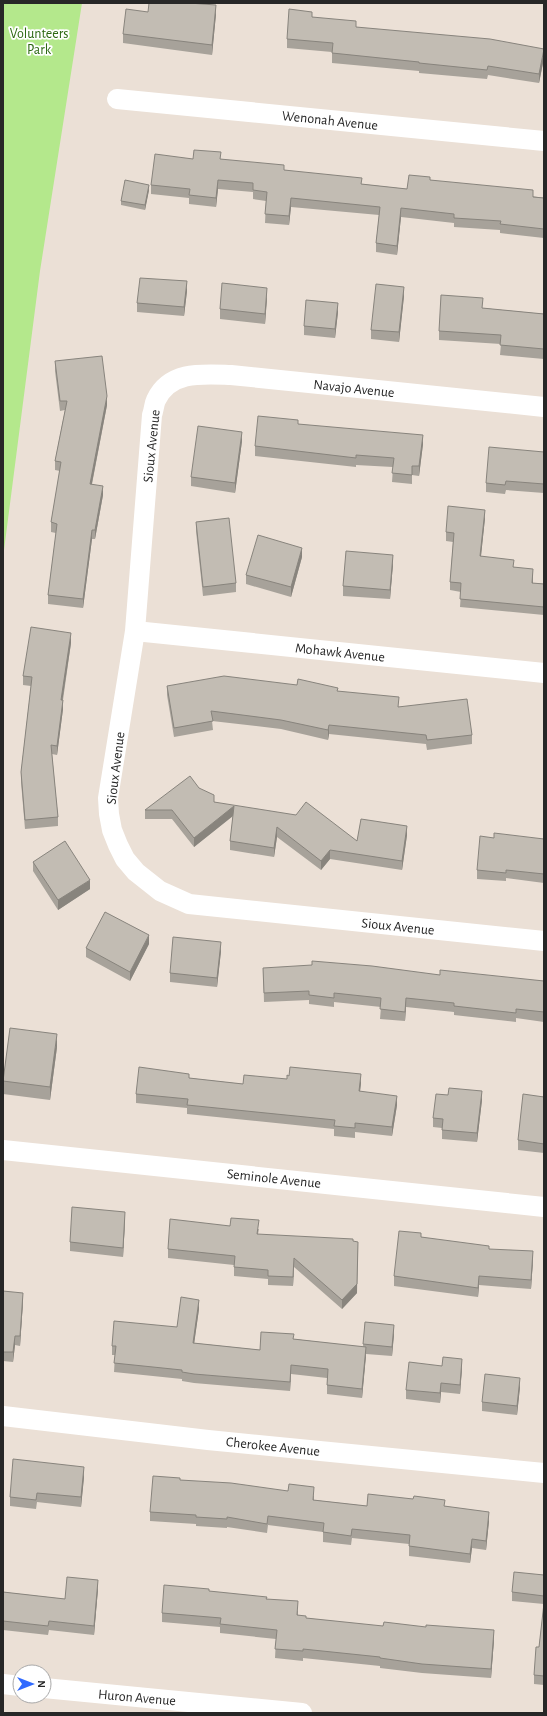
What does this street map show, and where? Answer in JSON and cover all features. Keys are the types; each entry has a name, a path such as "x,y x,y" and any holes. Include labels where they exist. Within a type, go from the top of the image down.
{"street":[{"name":"Wenonah Avenue","path":"117,99 544,142"},
{"name":"Navajo Avenue","path":"166,387 177,379 194,374 231,375 544,407"},
{"name":"Sioux Avenue","path":"166,387 157,400 152,415 135,631 108,798 112,830 125,859 147,882 160,891 189,904 544,941"},
{"name":"Mohawk Avenue","path":"135,631 544,673"},
{"name":"Seminole Avenue","path":"3,1150 544,1207"},
{"name":"Cherokee Avenue","path":"3,1416 208,1440 544,1473"},
{"name":"Huron Avenue","path":"52,1689 302,1713"}],"green space":[{"name":"Volunteers Park","path":"3,3 82,3 40,271 3,558"}],"building":[{"path":"149,3 216,5 212,45 123,34 126,9 148,12"},
{"path":"289,9 312,12 312,17 356,21 356,27 490,39 544,49 539,74 488,66 487,70 332,53 333,43 287,39"},
{"path":"194,150 221,152 220,159 284,165 284,170 362,178 361,184 407,189 409,175 430,177 430,180 533,190 533,197 544,198 544,229 500,224 501,221 454,218 454,214 401,208 397,246 376,243 380,207 291,198 289,216 265,214 267,192 253,190 253,183 218,180 216,198 189,195 190,189 151,185 155,154 193,159"},
{"path":"125,180 149,185 145,205 121,201"},
{"path":"140,278 187,281 184,307 137,303"},
{"path":"222,283 267,288 265,314 220,309"},
{"path":"376,284 404,287 399,332 371,330"},
{"path":"441,295 483,298 482,308 544,314 544,349 500,345 501,335 439,331"},
{"path":"306,300 338,303 335,329 304,326"},
{"path":"102,356 107,396 90,484 103,486 95,530 92,530 83,599 48,595 57,524 51,522 61,462 55,461 67,401 60,401 55,361"},
{"path":"258,416 298,420 298,424 423,435 419,466 412,466 412,475 392,473 394,458 356,455 356,458 255,446"},
{"path":"198,426 242,432 235,483 191,477"},
{"path":"489,447 544,452 544,484 506,481 505,485 486,483"},
{"path":"448,506 485,510 480,556 514,560 513,567 533,569 532,583 544,584 544,607 460,599 461,583 450,582 454,533 446,532"},
{"path":"229,518 236,583 203,587 196,522"},
{"path":"258,535 302,548 291,587 246,575"},
{"path":"346,551 393,555 390,590 343,586"},
{"path":"31,627 71,633 61,700 63,700 57,746 51,745 58,817 25,820 21,772 32,677 23,676"},
{"path":"224,676 297,685 298,679 338,688 337,691 399,697 398,707 467,699 472,735 427,740 426,735 329,725 328,730 281,720 211,711 213,721 174,728 167,686"},
{"path":"190,776 199,788 214,795 214,802 296,815 306,802 357,841 361,819 407,826 402,861 330,850 321,861 277,827 274,848 230,841 234,806 194,838 172,810 145,810"},
{"path":"494,833 544,839 544,874 506,870 506,873 477,870 480,836 494,838"},
{"path":"65,841 90,880 58,900 33,862"},
{"path":"105,912 149,935 130,972 86,948"},
{"path":"173,937 221,942 217,978 170,973"},
{"path":"312,961 372,966 440,975 440,970 544,981 544,1012 516,1009 516,1013 454,1006 454,1003 406,998 405,1012 380,1009 381,998 334,993 334,998 309,995 309,991 264,993 263,968 312,965"},
{"path":"10,1028 57,1034 50,1087 3,1081"},
{"path":"139,1067 189,1074 189,1078 243,1084 244,1075 287,1079 287,1075 289,1076 290,1067 361,1074 359,1091 397,1096 392,1127 355,1123 355,1128 334,1126 335,1120 187,1105 188,1099 136,1094"},
{"path":"449,1088 482,1091 477,1133 442,1130 443,1119 433,1118 436,1094 448,1095"},
{"path":"523,1094 544,1097 544,1144 518,1140"},
{"path":"72,1207 125,1212 123,1248 70,1242"},
{"path":"231,1218 259,1220 257,1234 353,1239 353,1241 358,1242 357,1284 342,1300 294,1258 293,1277 268,1276 268,1270 234,1267 235,1256 168,1249 170,1219 230,1226"},
{"path":"399,1231 421,1233 421,1237 489,1246 489,1249 533,1251 531,1280 479,1276 478,1288 394,1276"},
{"path":"3,1291 23,1293 20,1336 15,1336 13,1352 3,1352"},
{"path":"181,1297 199,1300 193,1343 260,1350 261,1332 294,1334 293,1339 366,1347 362,1389 327,1385 328,1369 291,1365 290,1382 194,1374 182,1372 182,1370 114,1363 116,1346 112,1346 114,1321 177,1327"},
{"path":"365,1322 394,1325 392,1347 363,1344"},
{"path":"443,1357 462,1359 460,1385 441,1383 440,1393 406,1390 409,1362 442,1366"},
{"path":"485,1374 520,1378 517,1406 482,1402"},
{"path":"13,1459 84,1467 81,1497 37,1493 36,1500 10,1497"},
{"path":"153,1476 180,1478 180,1480 231,1483 288,1491 289,1484 314,1487 313,1500 367,1506 368,1494 413,1499 414,1496 445,1500 444,1506 489,1512 486,1541 472,1539 470,1554 409,1546 410,1535 352,1529 351,1536 323,1532 324,1523 268,1516 267,1524 227,1517 227,1519 196,1517 196,1515 150,1512"},
{"path":"514,1572 544,1575 544,1596 512,1592"},
{"path":"67,1577 98,1580 94,1626 49,1621 48,1626 3,1621 3,1592 65,1599"},
{"path":"164,1585 209,1589 209,1591 267,1597 266,1599 298,1601 297,1615 306,1616 306,1618 383,1626 384,1622 426,1627 426,1625 494,1630 491,1669 422,1664 380,1657 303,1649 303,1651 275,1649 277,1630 220,1624 221,1618 162,1613"},
{"path":"544,1603 544,1676 534,1675 536,1647 539,1647"}]}
